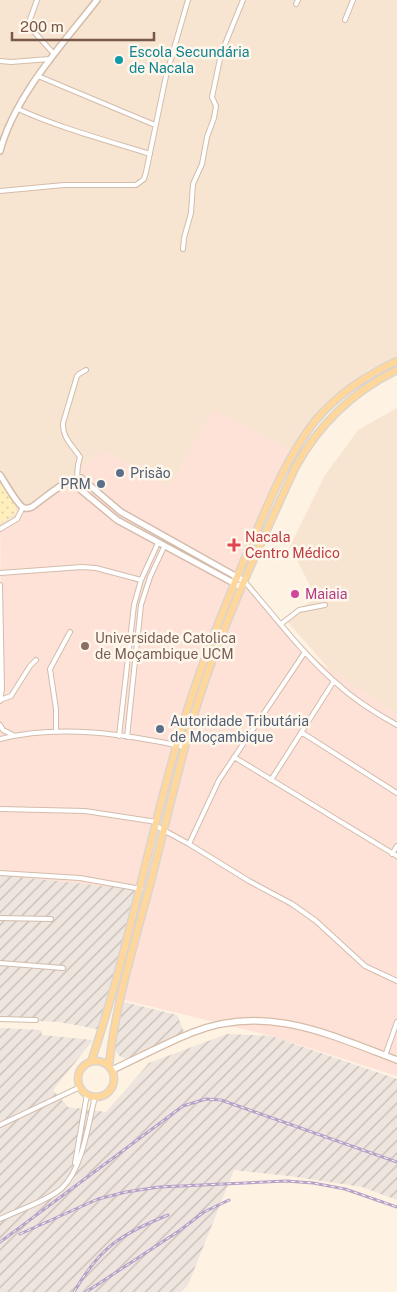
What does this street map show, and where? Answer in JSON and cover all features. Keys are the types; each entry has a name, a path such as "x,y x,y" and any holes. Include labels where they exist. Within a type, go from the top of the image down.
{"main road":[{"path":"90,1062 102,1030 121,962 176,745 208,650 236,580 293,454 307,432 324,412 353,386 397,361"},
{"path":"110,1068 100,1062 90,1062 85,1065 79,1074 80,1087 87,1094 96,1097 106,1094 112,1087 114,1077 110,1068 112,1040 129,964 184,747 216,648 242,584 295,468 319,430 335,412 359,392 397,370"},
{"path":"121,962 129,964"},
{"path":"110,1068 191,1033 234,1022 261,1020 300,1026 397,1060"}],"street":[{"path":"37,0 28,25 52,56"},
{"path":"0,151 4,136 38,76 97,0"},
{"path":"0,191 64,185 136,185 144,179 166,76 188,0"},
{"path":"183,249 184,238 192,212 193,184 202,164 207,137 214,118 216,106 212,97 221,54 243,0"},
{"path":"345,20 353,0"},
{"path":"0,61 11,62 52,56"},
{"path":"38,76 155,125"},
{"path":"18,109 102,140 150,154"},
{"path":"76,477 80,457 67,440 63,424 78,375 86,370"},
{"path":"0,475 23,507 28,508 76,477 83,479 121,512 253,591 305,652 334,681 360,701 397,725"},
{"path":"66,483 76,486 117,520 164,547 236,580"},
{"path":"0,529 17,519 23,507"},
{"path":"119,736 134,605 141,580 158,543"},
{"path":"126,737 141,605 150,577 164,547"},
{"path":"0,573 82,567 96,568 141,580"},
{"path":"242,584 253,591"},
{"path":"0,585 2,689 0,701"},
{"path":"281,624 299,610 325,605"},
{"path":"56,731 56,709 50,669 70,632"},
{"path":"189,844 209,800 234,757 305,652"},
{"path":"0,701 11,696 30,666 36,660"},
{"path":"271,780 334,681"},
{"path":"0,725 3,730 13,736"},
{"path":"0,739 56,731 119,736 184,747"},
{"path":"301,732 397,793"},
{"path":"234,757 397,856"},
{"path":"0,809 85,811 157,824 164,830 306,914 365,966 397,981"},
{"path":"392,854 397,846"},
{"path":"0,873 80,878 140,889"},
{"path":"0,918 51,920"},
{"path":"0,963 63,968"},
{"path":"0,1019 36,1020"},
{"path":"385,1056 397,1022"},
{"path":"0,1125 80,1087"},
{"path":"74,1170 87,1094"},
{"path":"0,1219 54,1194 66,1183 81,1154 96,1097"}],"shaded area":[{"path":"0,0 397,0 397,357 368,370 328,402 293,451 169,488 29,508 0,526"},
{"path":"397,408 397,720 351,694 284,618 316,598 290,546 325,475 358,430"},
{"path":"213,410 293,451 236,574 257,593 304,652 397,714 397,846 392,853 397,856 397,1076 271,1036 120,999 148,892 0,875 0,703 2,700 0,526 30,508 104,450 169,487"},
{"path":"0,875 140,890 102,1030 59,1022 0,1019"},
{"path":"124,1002 177,1015 185,1034 134,1058 126,1059 121,1057 115,1051 114,1043"},
{"path":"0,1028 41,1030 42,1035 93,1040 53,1090 68,1107 106,1112 149,1063 227,1034 271,1036 397,1079 397,1200 362,1187 234,1170 188,1285 181,1292 0,1292"}],"sand":[{"path":"0,480 14,502 17,512 0,524"}],"railway":[{"path":"0,1242 183,1106 206,1099 221,1100 397,1162"},
{"path":"20,1234 98,1199 159,1187 286,1181 313,1183 345,1189 397,1207"},
{"path":"86,1292 179,1231 204,1212 229,1200"},
{"path":"74,1292 93,1264 113,1244 137,1229 168,1215"}],"place":[{"name":"Escola Secundária de Nacala","path":"119,60"},
{"name":"Prisão","path":"120,473"},
{"name":"PRM","path":"101,484"},
{"name":"Nacala Centro Médico","path":"234,545"},
{"name":"Maiaia","path":"295,594"},
{"name":"Universidade Catolica de Moçambique UCM","path":"85,646"},
{"name":"Autoridade Tributária de Moçambique","path":"160,729"}]}
